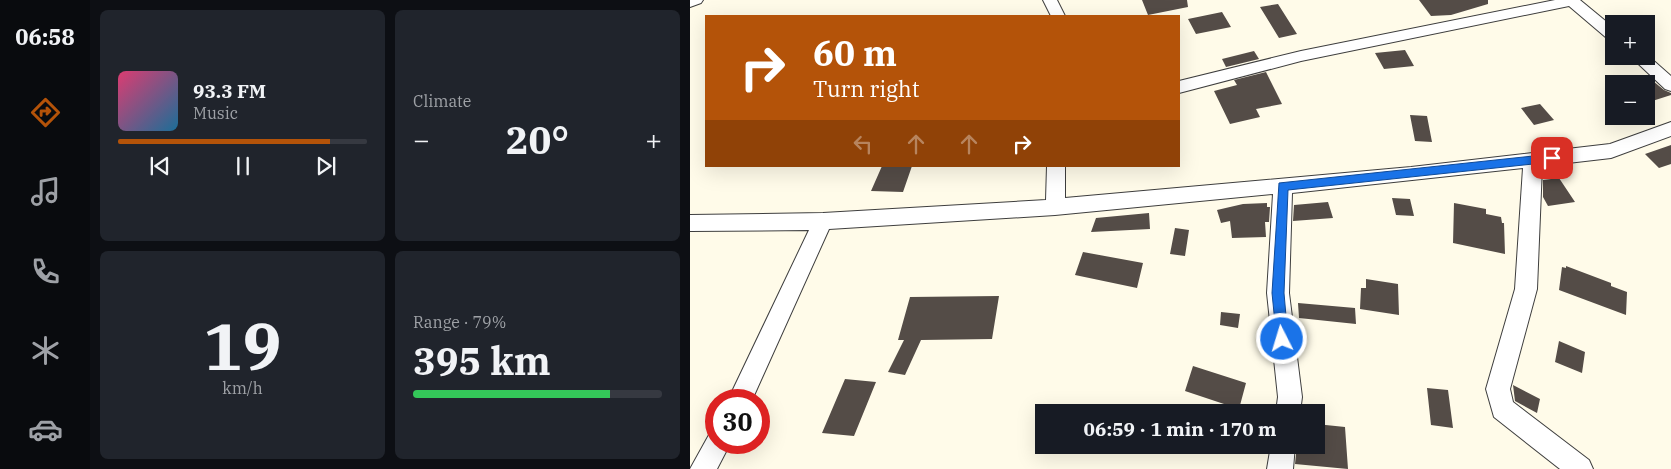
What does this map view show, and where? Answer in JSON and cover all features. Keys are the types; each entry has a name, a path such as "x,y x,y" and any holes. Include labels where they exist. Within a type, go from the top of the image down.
{"street":[{"path":"690,2 696,0"},
{"path":"1050,0 1058,15"},
{"path":"1180,87 1301,56 1572,1 1605,28"},
{"path":"1649,65 1671,84"},
{"path":"690,223 823,221 1055,207 1283,186 1611,152 1671,129"},
{"path":"1533,160 1526,289 1498,389 1502,409 1580,469"},
{"path":"1055,207 1056,167"},
{"path":"1283,186 1278,293 1290,397 1289,404"},
{"path":"745,389 823,221"},
{"path":"703,469 712,454"},
{"path":"1280,469 1282,454"}],"building":[{"path":"1142,0 1187,0 1188,7 1148,15"},
{"path":"1419,0 1488,0 1488,4 1451,15 1431,16"},
{"path":"1278,4 1297,34 1279,38 1260,7"},
{"path":"1222,12 1231,27 1196,34 1188,19"},
{"path":"1405,50 1414,66 1384,69 1375,53"},
{"path":"1254,51 1259,59 1226,67 1222,59"},
{"path":"1266,72 1282,104 1256,109 1260,117 1230,124 1214,91 1237,85 1234,80"},
{"path":"1655,83 1671,93 1671,95 1655,100"},
{"path":"1540,104 1554,120 1534,125 1521,108"},
{"path":"1410,115 1427,116 1432,142 1415,141"},
{"path":"1671,145 1671,164 1659,168 1645,154"},
{"path":"882,167 912,167 903,192 871,191"},
{"path":"1559,178 1575,202 1548,206 1543,197 1543,180"},
{"path":"1392,198 1410,199 1414,216 1396,215"},
{"path":"1328,202 1333,218 1293,221 1294,205"},
{"path":"1267,203 1267,207 1270,207 1269,222 1265,222 1266,237 1232,238 1230,221 1221,223 1217,210 1243,204"},
{"path":"1454,203 1486,209 1486,214 1501,217 1502,223 1504,223 1505,254 1453,243"},
{"path":"1149,213 1150,229 1091,232 1096,218"},
{"path":"1175,228 1189,230 1185,256 1170,254"},
{"path":"1083,252 1143,263 1137,288 1075,275"},
{"path":"1566,266 1611,283 1611,286 1627,292 1626,315 1559,290 1562,267 1566,268"},
{"path":"1366,279 1398,284 1399,315 1360,309 1361,288 1366,288"},
{"path":"999,296 992,339 921,340 905,375 888,372 904,340 898,340 910,297"},
{"path":"1298,303 1355,308 1356,324 1299,318"},
{"path":"1221,312 1240,314 1238,328 1220,325"},
{"path":"1559,341 1585,352 1582,373 1555,362"},
{"path":"1193,366 1246,383 1240,404 1224,404 1185,391"},
{"path":"845,379 876,382 854,436 822,433"},
{"path":"1513,385 1540,399 1537,413 1515,401"},
{"path":"1427,388 1448,390 1453,428 1431,425"},
{"path":"1325,425 1345,427 1348,469 1295,464 1296,454 1325,454"}],"route":[{"path":"1282,339 1278,293 1283,186 1552,158"}]}
